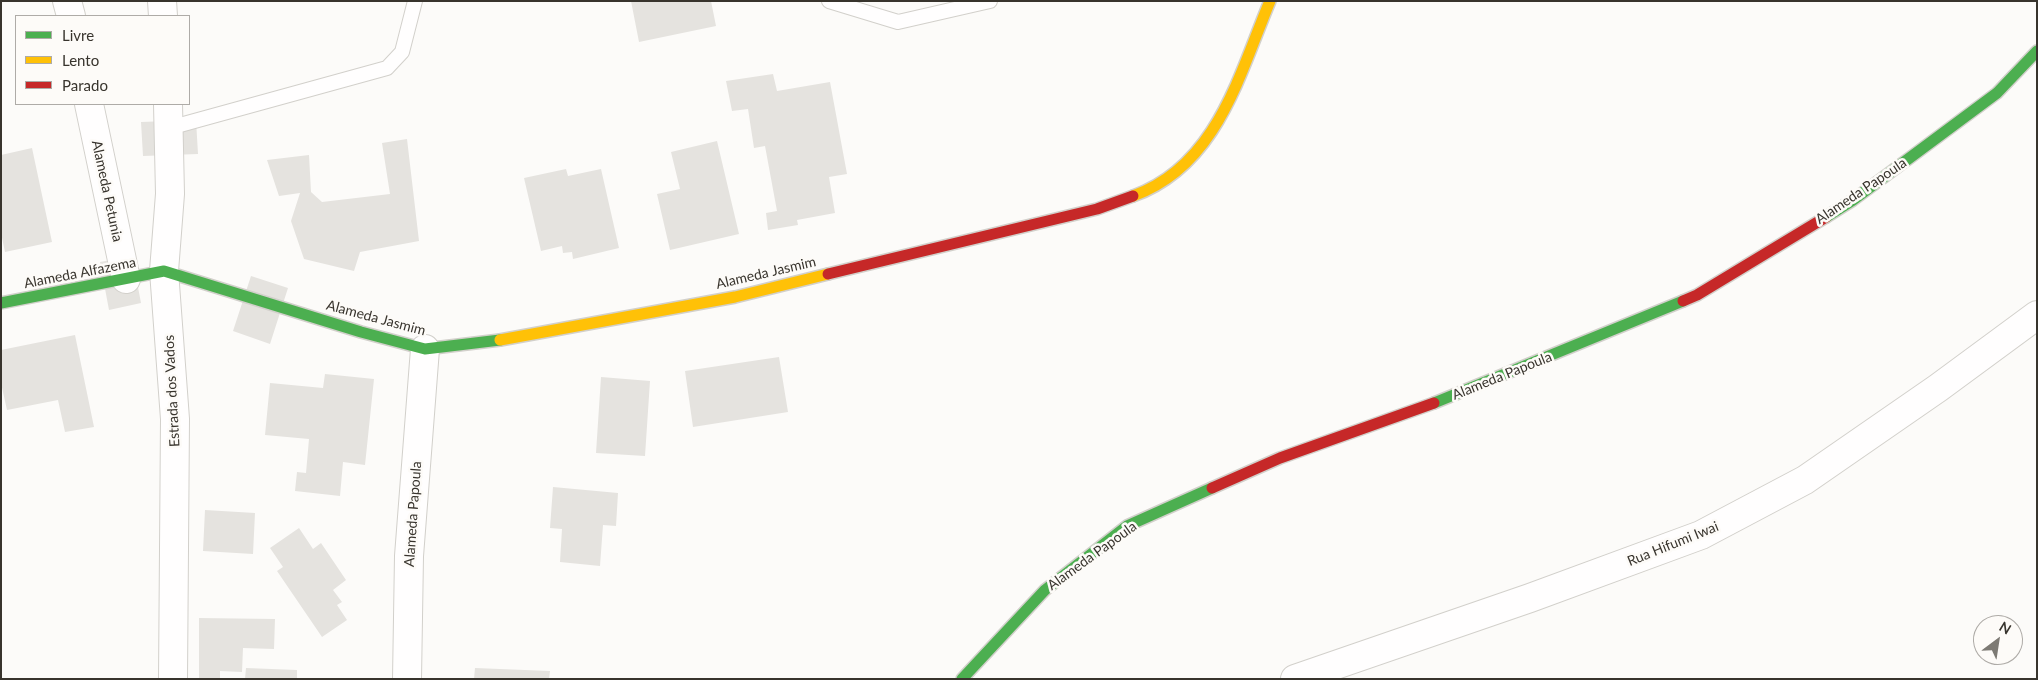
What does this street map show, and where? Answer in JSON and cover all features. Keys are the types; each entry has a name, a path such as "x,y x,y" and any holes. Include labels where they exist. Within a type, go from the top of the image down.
{"street":[{"path":"67,1 70,15"},
{"path":"162,1 163,15"},
{"name":"Alameda Jasmim","path":"164,271 361,332 425,349 515,338 734,297 1097,209 1156,188 1192,158 1222,118 1270,1"},
{"name":"Alameda Papoula","path":"962,679 1045,590 1127,526 1280,458 1416,411 1697,295 1853,200 1997,94 2037,51"},
{"name":"Alameda Petunia","path":"89,105 126,279"},
{"name":"Estrada dos Vados","path":"168,116 170,194 164,271 175,419 173,679"},
{"name":"Alameda Alfazema","path":"1,303 164,271"},
{"name":"Rua Hifumi Iwai","path":"1295,679 1530,598 1701,535 1804,480 1938,388 2037,315"},
{"name":"Alameda Papoula","path":"407,679 409,556 425,349"}],"lane":[{"path":"168,116 387,68 402,52 416,1"},
{"path":"829,1 898,22 990,1"}],"building":[{"path":"631,1 711,1 716,26 639,42"},
{"path":"773,74 777,91 830,82 847,174 829,177 835,213 797,220 798,225 768,230 766,213 777,211 765,146 754,148 748,109 732,111 726,81"},
{"path":"196,120 198,154 143,156 141,122"},
{"path":"407,139 419,241 360,252 354,271 304,259 291,221 300,193 279,196 267,160 309,155 311,192 322,202 390,194 382,143"},
{"path":"717,141 739,234 670,250 657,194 680,189 671,152"},
{"path":"32,148 52,242 5,252 1,233 1,155"},
{"path":"566,169 568,176 601,169 619,248 573,259 572,252 563,253 562,246 541,251 524,178"},
{"path":"132,256 141,303 109,310 100,262"},
{"path":"251,276 288,288 270,344 233,331"},
{"path":"75,335 94,427 65,432 58,400 7,410 1,383 1,350"},
{"path":"779,357 788,412 693,427 685,371"},
{"path":"325,374 374,379 365,465 343,462 340,496 295,491 297,472 306,473 309,439 265,435 270,383 323,388"},
{"path":"601,377 650,381 645,456 596,453"},
{"path":"553,487 618,493 616,526 603,525 600,566 560,562 562,529 550,528"},
{"path":"205,510 255,513 253,554 203,551"},
{"path":"299,528 313,549 321,543 346,580 333,590 342,602 337,605 347,620 322,637 277,571 283,567 270,548"},
{"path":"199,618 275,619 274,649 243,648 242,672 220,671 220,679 199,679"},
{"path":"246,668 297,670 297,679 245,679"},
{"path":"475,668 550,671 549,679 474,679"}],"traffic: fast":[{"path":"1826,217 1853,200 1997,93 2037,51"},
{"path":"1,303 164,271 361,332 425,349 500,340"},
{"path":"1434,403 1683,301"},
{"path":"962,679 1045,590 1127,526 1212,488"}],"traffic: slow":[{"path":"1133,196 1162,182 1185,163 1205,141 1235,87 1270,1"},
{"path":"500,340 735,297 828,274"}],"traffic: jam":[{"path":"828,274 1097,209 1133,196"},
{"path":"1683,301 1697,295 1826,217"},
{"path":"1212,488 1280,458 1434,403"}]}
